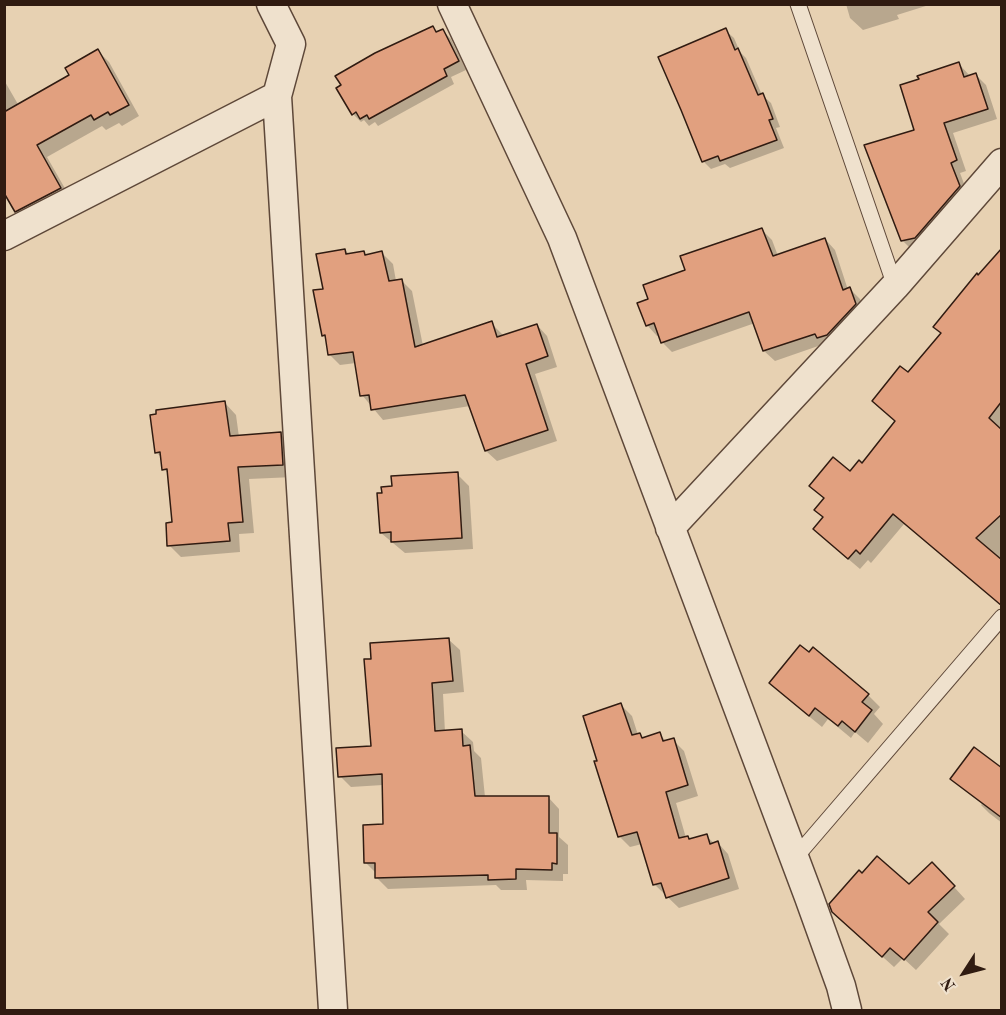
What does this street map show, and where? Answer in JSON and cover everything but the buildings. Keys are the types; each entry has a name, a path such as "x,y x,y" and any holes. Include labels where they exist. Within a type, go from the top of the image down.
{"street":[{"path":"271,4 291,44 277,96 333,1011"},
{"path":"452,4 562,238 842,986 847,1011"},
{"path":"4,236 277,96"},
{"path":"670,528 895,286 1002,163"}],"lane":[{"path":"798,4 895,286"},
{"path":"794,859 1002,617"}]}
